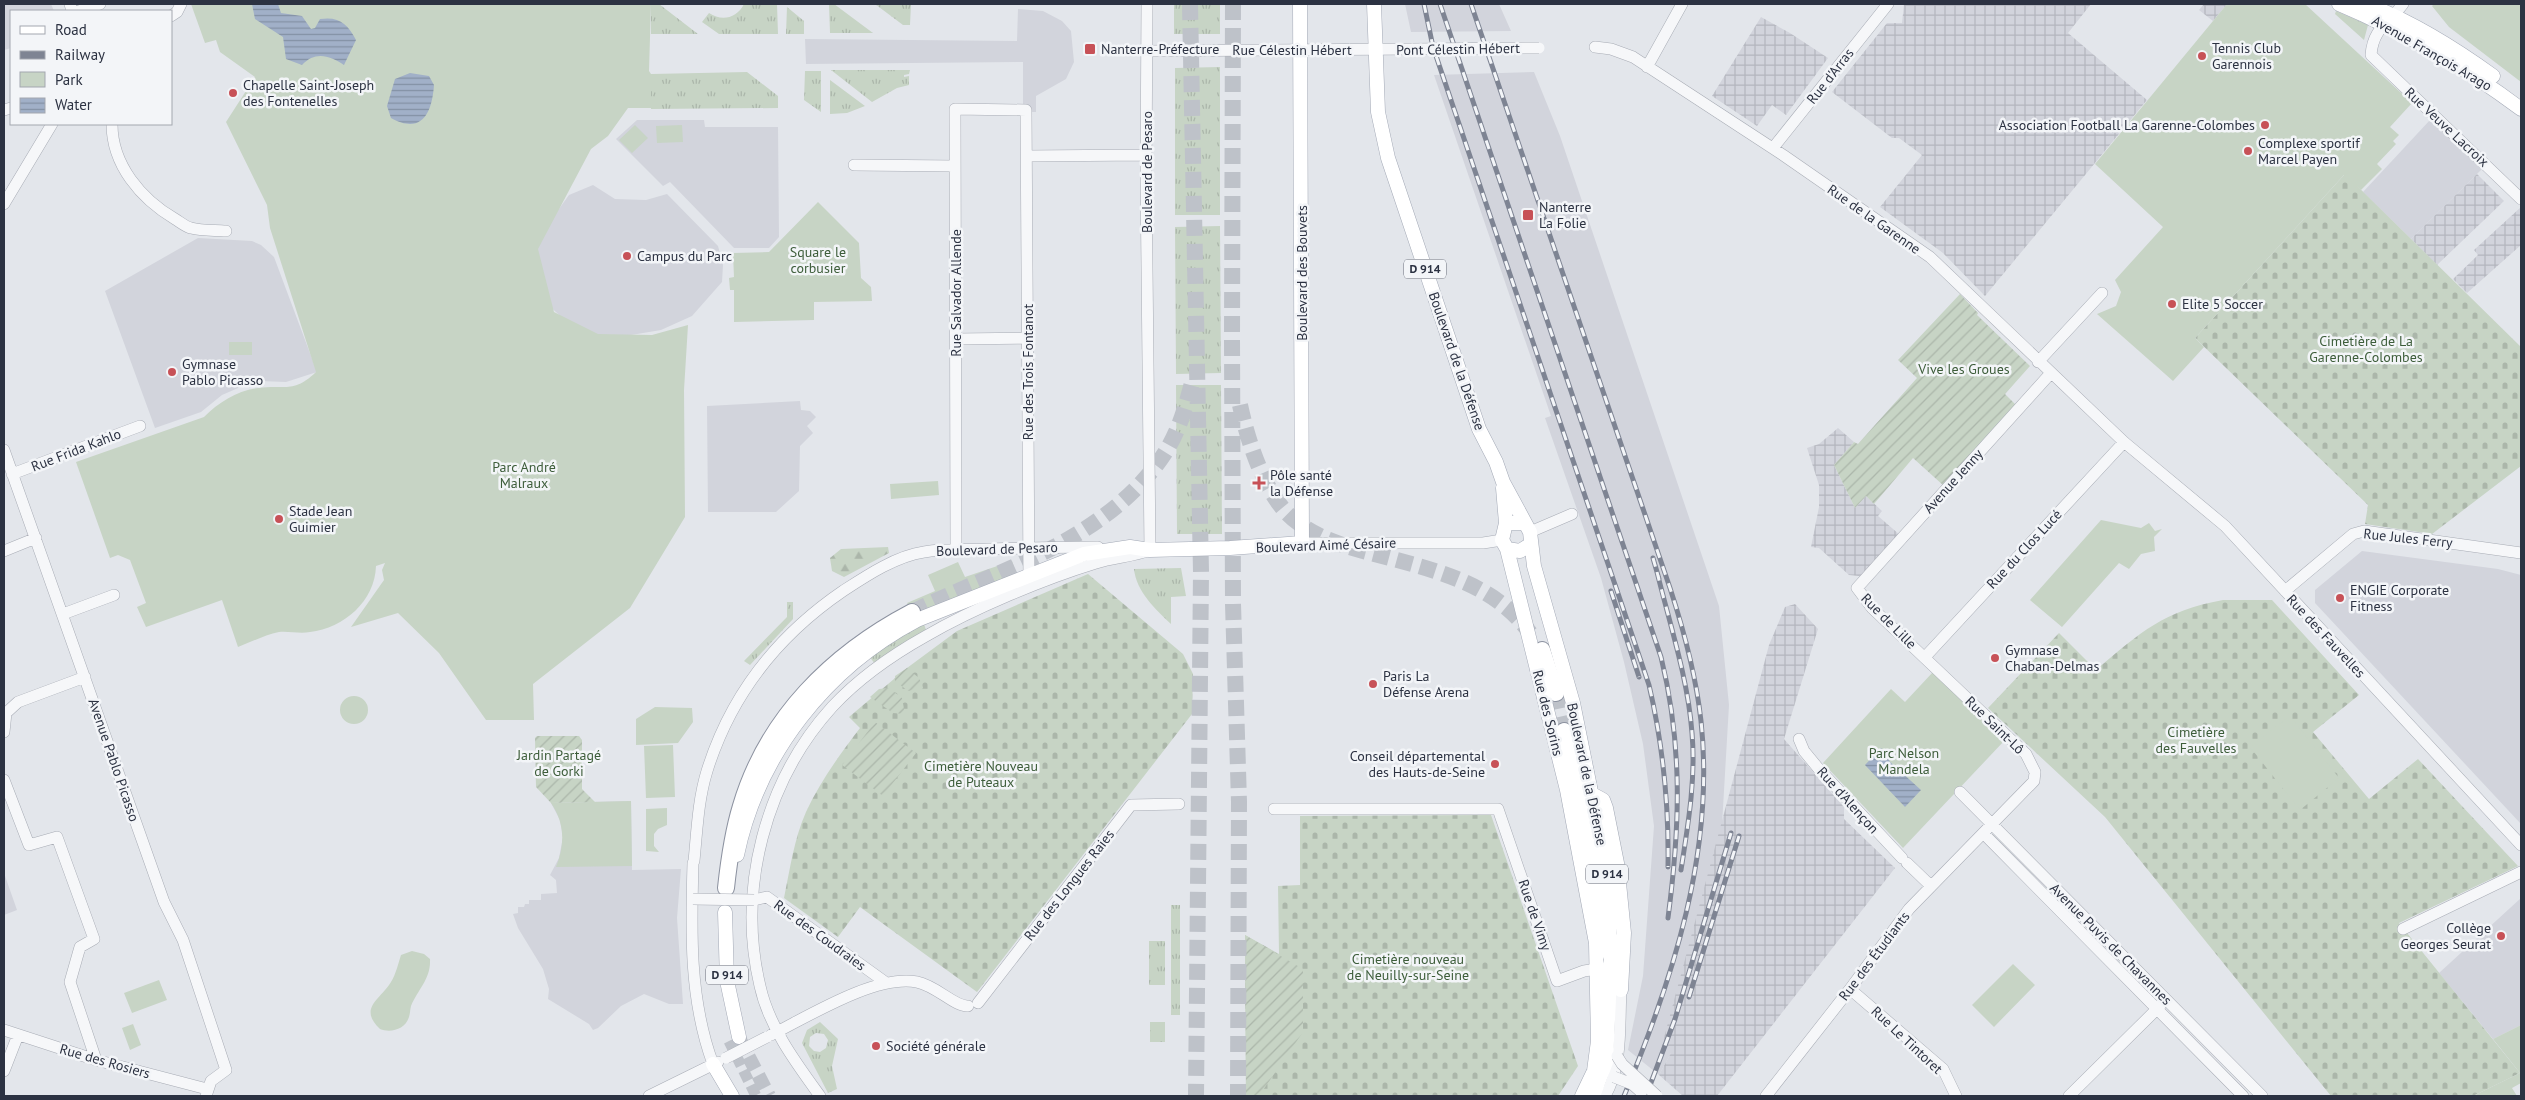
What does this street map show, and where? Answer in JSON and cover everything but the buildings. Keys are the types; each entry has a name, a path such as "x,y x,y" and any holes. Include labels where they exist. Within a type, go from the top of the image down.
{"highway":[{"path":"728,888 736,826 747,788 763,752 784,718 809,687 840,658 875,633 912,612"},
{"path":"1542,650 1556,693"},
{"path":"1564,731 1606,964"}],"main road":[{"name":"Boulevard des Bouvets","path":"1300,4 1302,543"},
{"name":"Boulevard de la Défense","path":"1374,4 1379,118 1388,158 1479,429 1529,533 1534,566 1573,703 1592,794 1606,866 1606,1062 1593,1096"},
{"name":"Avenue François Arago","path":"2339,4 2388,19 2449,44 2521,97"},
{"name":"Avenue François Arago","path":"2366,4 2475,75 2521,109"},
{"name":"Boulevard de la Défense","path":"1503,482 1506,523 1505,544"},
{"path":"1505,544 1520,551 1529,533 1506,523"},
{"name":"Boulevard Aimé Césaire","path":"728,888 748,813 761,782 796,722 835,678 896,631 944,609 1029,582 1084,554 1122,548 1150,550 1262,547 1302,543"},
{"name":"Rue des Sorins","path":"1505,544 1567,790 1596,943 1606,964"},
{"path":"1592,794 1602,800 1606,808 1617,863 1624,933 1621,990"},
{"name":"D 914","path":"725,912 727,981 739,1037"},
{"path":"1582,1096 1594,1071 1606,964"},
{"path":"713,1064 732,1096"}],"street":[{"path":"82,10 100,4"},
{"path":"172,15 177,12 181,4"},
{"name":"Boulevard de Pesaro","path":"1147,4 1146,155 1150,550"},
{"path":"1647,67 1682,4"},
{"name":"Rue d'Arras","path":"1773,148 1888,4"},
{"path":"2388,19 2403,4"},
{"name":"Rue Veuve Lacroix","path":"2388,19 2374,42 2371,55 2521,200"},
{"name":"Rue de la Garenne","path":"1595,47 1611,49 1632,57 1773,148 1930,257 1966,290 2050,374 2122,440"},
{"name":"Pont Célestin Hébert","path":"1376,49 1539,48"},
{"name":"Rue Célestin Hébert","path":"1147,51 1376,49"},
{"name":"Rue Salvador Allende","path":"956,549 955,109 1026,110"},
{"name":"Rue des Trois Fontanot","path":"1026,110 1029,582"},
{"path":"4,204 51,125"},
{"path":"112,125 114,141 124,170 135,186 158,210 190,228 226,231"},
{"path":"1027,156 1146,155"},
{"path":"854,165 955,166"},
{"path":"2038,362 2102,293"},
{"path":"956,339 1028,338"},
{"name":"Avenue Jenny","path":"1857,588 2050,374"},
{"name":"Rue Frida Kahlo","path":"12,474 140,426"},
{"name":"Rue des Fauvelles","path":"2122,440 2225,526 2521,845"},
{"name":"Rue du Clos Lucé","path":"1924,656 2122,440"},
{"name":"Avenue Pablo Picasso","path":"4,450 164,902 193,967 226,1070 211,1081 207,1093"},
{"path":"1529,533 1572,514"},
{"name":"Rue Jules Ferry","path":"2285,591 2353,534 2364,531 2521,553"},
{"path":"4,551 36,538"},
{"name":"Boulevard Aimé Césaire","path":"1302,543 1505,544"},
{"name":"Boulevard de Pesaro","path":"713,1064 704,1036 695,987 691,937 693,862 699,812 707,771 742,692 761,665 800,622 849,587 880,569 922,552 956,549 1122,548"},
{"name":"Boulevard Aimé Césaire","path":"772,1034 760,987 755,955 754,900 756,863 765,826 782,783 807,739 832,707 860,681 888,659 928,634 1029,582 1096,563 1130,557 1150,550"},
{"name":"Rue de Lille","path":"1857,588 1872,608 1924,656"},
{"path":"63,614 114,596"},
{"name":"Boulevard Aimé Césaire","path":"928,634 944,609"},
{"name":"Rue Saint-Lô","path":"1924,656 1934,668 2026,754 2032,763 2035,772 2030,787 1993,824"},
{"path":"4,732 5,713 18,702 85,677"},
{"name":"Rue d'Alençon","path":"1799,739 1804,751 1818,768 1931,886"},
{"path":"4,780 30,845 57,837 94,939 80,948 70,982 96,1060"},
{"name":"Avenue Puvis de Chavannes","path":"1960,792 2262,1096"},
{"name":"Rue des Longues Raies","path":"772,1034 866,989 885,982 907,981 925,984 939,990 958,1006 973,1005 1131,805 1179,804"},
{"name":"Rue de Vimy","path":"1274,809 1498,808 1557,981 1606,964"},
{"name":"Rue des Étudiants","path":"1766,1096 1850,989 1909,909 1993,824"},
{"name":"Avenue Puvis de Chavannes","path":"1984,834 2242,1096"},
{"path":"2403,929 2521,872"},
{"name":"Rue des Coudraies","path":"693,898 754,900 767,897 885,982"},
{"name":"Rue Le Tintoret","path":"1850,989 1943,1069 1956,1096"},
{"path":"1605,1096 1614,1077 1621,990"},
{"path":"2069,1096 2166,1000"},
{"name":"Rue des Rosiers","path":"4,1030 207,1093"},
{"path":"649,1096 772,1034 820,1096"},
{"path":"4,1071 18,1035"},
{"path":"1617,1056 1622,1064 1657,1096"},
{"path":"1614,1077 1632,1084 1646,1096"}],"shaded area":[{"path":"4,4 51,4 54,10 10,10 10,48 4,50"},
{"path":"1405,4 1499,4 1511,31 1411,32"},
{"path":"1904,4 2091,4 2068,33 2147,100 1985,296 1943,253 1880,207 1922,155 1899,138 1892,138 1832,92 1887,23 1902,23"},
{"path":"2204,4 2227,4 2213,21 2199,10"},
{"path":"1018,9 1043,11 1062,21 1071,31 1074,62 1066,79 1036,96 1036,112 1023,112 1023,62 806,64 805,39 1017,41"},
{"path":"1761,17 1828,58 1786,115 1772,105 1757,126 1712,96"},
{"path":"1534,72 1560,136 1719,606 1729,705 1722,825 1744,832 1671,1053 1659,1075 1628,1050 1643,976 1654,826 1643,744 1624,662 1601,578 1545,418 1551,416 1434,75"},
{"path":"637,120 704,120 705,127 778,127 779,237 769,248 734,248 670,182 663,186 616,139"},
{"path":"2430,120 2482,169 2411,239 2363,192"},
{"path":"2477,174 2504,201 2437,265 2411,239"},
{"name":"Campus du Parc","path":"593,185 615,199 646,200 667,194 718,246 723,265 722,282 692,316 661,330 607,339 567,322 545,302 535,242 569,195"},
{"path":"2521,207 2521,245 2467,293 2453,279 2478,255 2474,250"},
{"path":"198,238 252,241 261,245 274,257 317,372 286,382 260,381 245,385 222,395 201,412 155,428 105,291"},
{"path":"800,401 801,410 810,411 816,417 807,426 813,433 800,446 799,491 776,512 708,512 707,406"},
{"path":"1838,428 1854,442 1834,465 1855,508 1866,496 1882,511 1878,516 1900,535 1863,575 1859,576 1849,575 1819,548 1811,547 1819,507 1819,485 1807,448 1819,444"},
{"path":"2362,551 2498,569 2521,575 2521,824 2315,603 2315,590"},
{"path":"1795,604 1818,629 1784,739 1844,807 1844,819 1895,868 1717,1096 1683,1096 1659,1075 1671,1053 1661,1049 1769,645 1785,607"},
{"path":"631,801 632,870 681,869 677,918 683,1004 669,1004 644,994 621,1006 598,1028 593,1030 589,1024 548,999 549,989 543,969 518,928 513,914 518,913 518,907 524,907 525,904 529,904 529,900 541,900 541,894 557,893 556,880 550,875 559,858 563,837 560,820 551,803"},
{"path":"4,873 17,910 4,915"},
{"name":"Collège Georges Seurat","path":"2521,898 2521,1025 2493,1039 2439,973"}],"green space":[{"name":"Parc André Malraux","path":"191,4 651,4 649,71 651,74 651,108 628,108 608,136 591,149 538,249 554,312 598,334 652,335 688,325 684,390 685,517 630,608 533,684 534,720 486,720 439,653 398,613 351,627 384,580 382,570 385,563 376,566 370,591 364,601 346,619 335,625 306,633 279,632 238,647 222,600 146,627 137,607 146,603 130,560 118,555 110,558 76,462 204,417 222,402 243,392 258,388 295,386 316,372 270,228 267,205 226,122 255,77 220,52 216,40 205,43"},
{"path":"651,4 659,4 698,34 651,34"},
{"path":"744,4 777,4 778,34 719,34 702,22 709,13 724,18 729,17 737,13"},
{"path":"829,4 834,4 873,33 830,33"},
{"path":"875,4 911,4 910,25 903,25"},
{"path":"1174,4 1220,4 1220,34 1174,34"},
{"name":"Complexe sportif Marcel Payen","path":"2227,4 2305,4 2412,103 2390,127 2399,135 2393,141 2396,144 2377,164 2382,169 2361,190 2344,175 2195,338 2204,347 2173,381 2097,314 2116,306 2121,292 2115,280 2163,227 2095,164"},
{"path":"2434,4 2521,4 2521,82 2449,27 2432,6"},
{"path":"787,7 804,21 804,34 786,34"},
{"path":"2336,11 2368,25 2364,40 2335,14"},
{"path":"1220,67 1220,215 1175,215 1175,68"},
{"path":"831,70 910,70 909,74 904,75 904,77 909,76 909,85 897,88 872,102"},
{"path":"805,71 821,71 821,112 804,100"},
{"path":"747,72 778,96 778,108 651,109 651,74"},
{"path":"830,80 865,106 847,113 830,114"},
{"path":"635,125 648,138 632,153 619,140"},
{"path":"682,125 683,142 657,143 656,126"},
{"name":"Cimetière de La Garenne-Colombes","path":"2345,174 2521,347 2521,466 2432,534 2365,524 2368,505 2195,338"},
{"name":"Square le corbusier","path":"818,202 859,243 861,278 871,287 872,301 814,302 814,320 734,322 734,290 730,290 729,278 734,277 733,253 769,252"},
{"path":"1220,226 1221,373 1176,374 1175,227"},
{"name":"Vive les Groues","path":"1960,294 1978,313 1977,315 2030,366 2005,394 2016,405 1944,486 1913,458 1874,504 1866,496 1855,508 1834,465 1854,442 1858,444 1917,378 1898,360"},
{"path":"229,342 252,342 252,355 229,355"},
{"path":"1176,385 1221,385 1222,534 1177,534"},
{"path":"938,481 939,495 891,499 890,484"},
{"path":"2101,520 2141,528 2149,523 2155,531 2162,529 2154,537 2155,551 2141,554 2129,569 2119,563 2062,627 2030,600"},
{"path":"888,547 889,553 844,577 832,571 830,558 841,549"},
{"path":"1012,561 1016,573 914,616 907,603 935,591 928,575 958,562 965,577"},
{"path":"1181,568 1186,596 1171,597 1171,624 1153,606 1143,592 1134,569"},
{"name":"Cimetière Nouveau de Puteaux","path":"1088,574 1183,654 1193,674 1192,714 977,992 860,907 838,937 784,898 795,843 806,812 831,768 860,728 849,717 907,668 957,631"},
{"name":"Cimetière des Fauvelles","path":"2223,600 2272,600 2359,695 2313,732 2369,799 2418,759 2518,866 2399,923 2520,1073 2473,1096 2331,1096 2105,817 1988,708 2059,633 2096,670 2140,634 2168,617 2184,610"},
{"path":"787,602 793,602 793,619 750,665 744,661 787,617"},
{"path":"923,621 927,633 876,665 868,655"},
{"path":"907,668 919,678 923,688 908,691 895,681 895,676"},
{"name":"Parc Nelson Mandela","path":"1933,672 2005,740 1903,848 1823,763 1891,689 1905,702"},
{"path":"889,688 902,698 905,714 893,713 870,697 879,689"},
{"path":"354,696 364,700 368,710 364,720 354,724 344,720 340,710 344,700"},
{"path":"655,707 692,708 693,722 678,743 636,745 636,719"},
{"path":"2290,716 2339,778 2300,810 2250,747"},
{"path":"875,722 916,753 883,796 842,765"},
{"name":"Jardin Partagé de Gorki","path":"537,736 579,736 582,740 582,789 595,802 551,803 536,787 535,738"},
{"path":"673,745 675,797 646,798 644,746"},
{"path":"631,801 632,866 556,867 561,851 562,834 559,818 551,803"},
{"path":"667,808 667,825 658,829 654,834 654,846 659,852 646,851 646,809"},
{"name":"Cimetière nouveau de Neuilly-sur-Seine","path":"1491,815 1578,1066 1558,1096 1246,1096 1245,935 1279,954 1278,886 1300,885 1300,816"},
{"path":"1171,905 1180,905 1180,1015 1171,1015"},
{"path":"1245,935 1303,969 1303,1032 1259,1096 1246,1096"},
{"path":"1149,941 1165,941 1165,985 1149,985"},
{"path":"412,951 424,954 430,959 426,978 411,1006 409,1017 404,1025 401,1028 388,1031 380,1029 371,1015 373,1004 393,979 401,955"},
{"path":"2013,964 2035,985 1994,1027 1972,1005"},
{"path":"159,980 167,1000 132,1013 124,993"},
{"path":"820,1022 838,1039 832,1066 837,1089 828,1093 802,1043 807,1030","holes":["816,1033 824,1034 828,1040 826,1048 820,1052 814,1051 809,1046 810,1037"]},
{"path":"1150,1022 1165,1022 1165,1042 1150,1042"},
{"path":"133,1024 141,1045 130,1050 122,1028"},
{"path":"2521,1025 2521,1083 2512,1088 2517,1096 2473,1096 2520,1073 2493,1039"}],"water":[{"path":"252,4 278,4 281,13 302,16 311,29 315,28 320,19 327,18 342,22 356,40 344,65 322,56 312,58 302,65 286,59 283,37 255,19"},
{"path":"410,73 429,76 434,85 428,112 418,122 411,124 402,123 391,118 387,106 395,79"},
{"path":"1881,748 1891,758 1889,761 1921,790 1905,807 1865,765"}],"tunnel":[{"path":"1190,4 1201,572 1196,1096"},
{"path":"1233,4 1233,604 1239,802 1238,1096"},
{"path":"912,612 1046,551 1108,513 1136,489 1166,451 1180,423 1192,383"},
{"path":"1240,405 1251,447 1263,475 1277,501 1295,520 1315,533 1337,543 1437,572 1479,589 1515,615 1530,633"},
{"path":"1556,693 1564,731"},
{"path":"739,1038 769,1096"},
{"path":"729,1041 756,1096"}],"railway":[{"path":"1424,4 1433,47 1649,685 1664,775 1668,867"},
{"path":"1440,4 1661,657 1673,723 1677,787 1675,851 1668,918"},
{"path":"1471,4 1670,588 1689,653 1699,704 1704,769 1702,818 1696,865 1674,960 1659,1006 1624,1096"},
{"path":"1653,558 1659,579"},
{"path":"1657,572 1683,672 1692,733 1692,785 1681,870"},
{"path":"1611,591 1639,677"},
{"path":"1646,1096 1675,1019 1731,833"},
{"path":"1689,997 1739,836"}],"place":[{"name":"Nanterre-Préfecture","path":"1090,49"},
{"name":"Tennis Club Garennois","path":"2202,56"},
{"name":"Chapelle Saint-Joseph des Fontenelles","path":"233,93"},
{"name":"Association Football La Garenne-Colombes","path":"2265,125"},
{"name":"Complexe sportif Marcel Payen","path":"2248,151"},
{"name":"Nanterre La Folie","path":"1528,215"},
{"name":"Campus du Parc","path":"627,256"},
{"name":"Elite 5 Soccer","path":"2172,304"},
{"name":"Gymnase Pablo Picasso","path":"172,372"},
{"name":"Pôle santé la Défense","path":"1259,483"},
{"name":"Stade Jean Guimier","path":"279,519"},
{"name":"ENGIE Corporate Fitness","path":"2340,598"},
{"name":"Gymnase Chaban-Delmas","path":"1995,658"},
{"name":"Paris La Défense Arena","path":"1373,684"},
{"name":"Conseil départemental des Hauts-de-Seine","path":"1495,764"},
{"name":"Collège Georges Seurat","path":"2501,936"},
{"name":"Société générale","path":"876,1046"}]}
